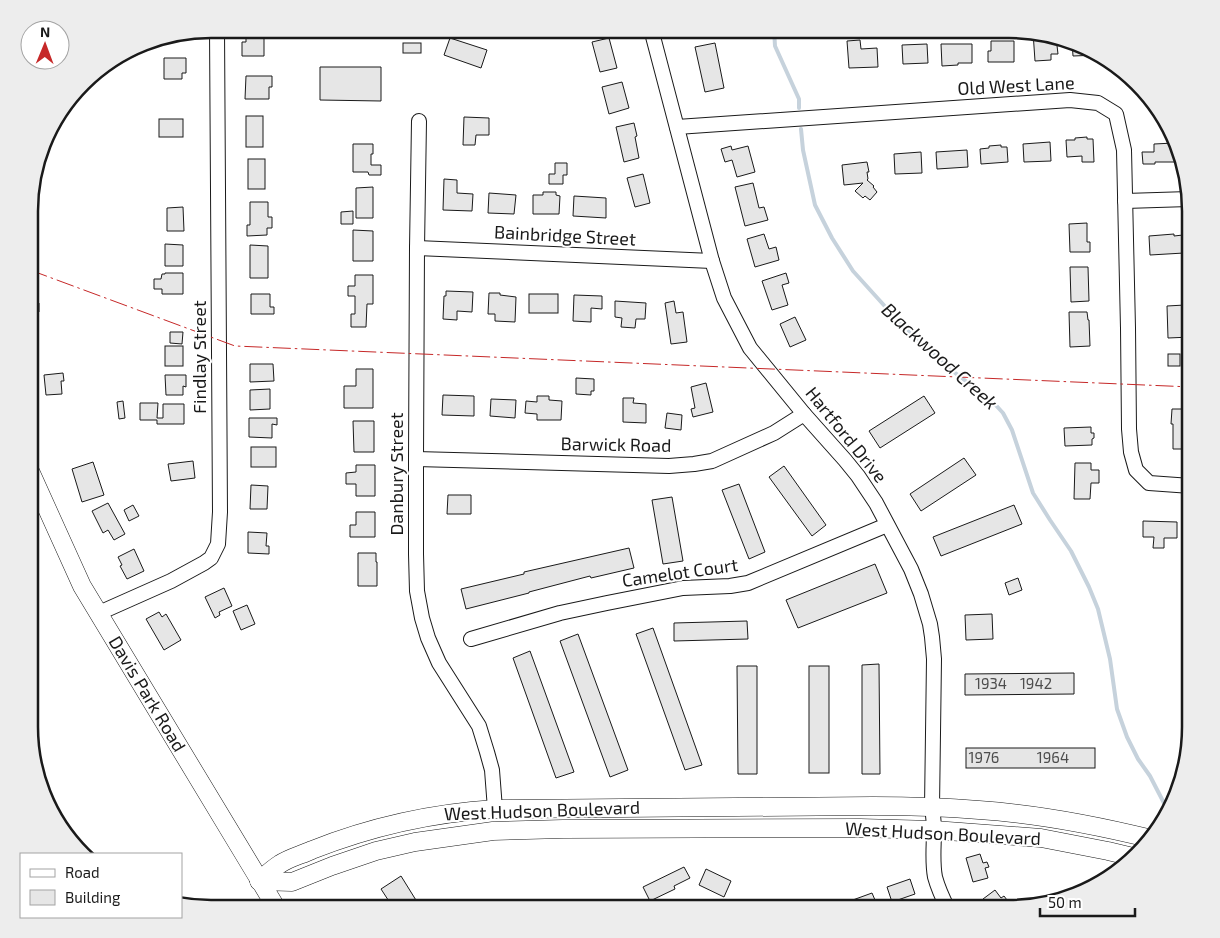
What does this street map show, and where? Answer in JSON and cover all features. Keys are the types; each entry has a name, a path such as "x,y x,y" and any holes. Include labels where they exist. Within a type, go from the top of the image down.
{"main road":[{"name":"Davis Park Road","path":"38,514 271,900"},
{"name":"West Hudson Boulevard","path":"259,881 281,863 329,843 361,833 435,815 495,809 932,807 1033,816 1105,828 1144,837"},
{"name":"West Hudson Boulevard","path":"259,881 292,882 376,851 415,842 493,831 827,828 934,830 1041,838 1125,856"}],"street":[{"name":"Findlay Street","path":"99,613 171,581 204,563 211,558 218,544 220,512 216,38"},
{"name":"Hartford Drive","path":"653,38 712,261 724,298 750,348 858,476 876,503 912,569 930,624 932,637 934,660 933,852 935,878 944,900"},
{"name":"Old West Lane","path":"677,127 1070,100 1098,103 1116,114 1124,150 1131,452 1136,470 1149,483 1182,485"},
{"name":"Danbury Street","path":"419,121 416,459 417,591 428,638 439,663 479,726 492,770 495,809"},
{"path":"1125,201 1182,199"},
{"name":"Bainbridge Street","path":"417,248 712,261"},
{"name":"Barwick Road","path":"416,459 669,466 694,464 712,461 774,434 804,414"},
{"name":"Camelot Court","path":"471,639 560,613 608,603 683,588 730,586 748,583 887,525"}],"building":[{"path":"246,38 264,38 264,56 242,56 242,42 246,42"},
{"path":"450,38 487,50 481,68 444,55"},
{"path":"609,38 617,68 600,72 592,42"},
{"path":"1034,39 1057,44 1058,54 1051,54 1051,60 1035,61"},
{"path":"860,40 861,49 877,48 878,67 849,68 847,41"},
{"path":"991,41 1014,41 1014,62 988,62 988,51 991,51"},
{"path":"403,43 421,43 421,53 403,53"},
{"path":"715,43 724,88 705,92 695,47"},
{"path":"927,44 928,63 903,64 902,45"},
{"path":"941,44 972,44 972,63 942,66"},
{"path":"1073,50 1085,56 1073,56"},
{"path":"164,58 186,58 186,73 182,73 182,79 164,79"},
{"path":"320,67 381,67 381,101 320,100"},
{"path":"246,76 272,76 272,87 269,87 269,99 245,99"},
{"path":"622,82 629,108 609,114 602,87"},
{"path":"246,116 263,116 263,147 246,147"},
{"path":"464,117 489,118 489,135 476,135 475,145 463,145"},
{"path":"159,119 183,119 183,137 159,137"},
{"path":"634,123 639,158 624,162 616,127"},
{"path":"1087,137 1087,139 1093,139 1094,162 1082,162 1082,156 1067,157 1066,140"},
{"path":"1050,142 1051,161 1024,162 1023,144"},
{"path":"1169,143 1176,162 1143,164 1142,152 1154,152 1154,144"},
{"path":"353,144 373,144 371,165 381,165 381,175 369,175 368,172 353,172"},
{"path":"1001,145 1001,147 1007,147 1008,162 981,164 980,149"},
{"path":"731,146 732,150 748,146 755,172 737,177 732,160 725,162 721,149"},
{"path":"967,150 968,167 937,169 936,152"},
{"path":"921,152 922,173 895,174 894,154"},
{"path":"248,159 265,159 265,189 248,189"},
{"path":"867,162 869,172 867,172 867,180 874,186 877,192 870,200 865,196 863,198 855,191 863,183 844,185 842,165"},
{"path":"555,163 567,163 567,175 563,175 563,184 549,184 549,174 555,174"},
{"path":"643,174 650,203 635,207 627,178"},
{"path":"444,179 457,180 457,193 473,194 472,211 443,210"},
{"path":"753,183 759,208 764,207 768,220 745,226 735,187"},
{"path":"373,187 373,218 356,218 356,188"},
{"path":"543,192 556,192 556,195 560,196 559,214 533,214 533,195 543,195"},
{"path":"489,193 516,195 514,214 488,213"},
{"path":"574,196 606,198 606,218 573,216"},
{"path":"250,202 268,202 268,217 272,217 272,228 267,228 267,235 247,236 247,225 250,225"},
{"path":"183,207 184,231 167,231 167,208"},
{"path":"353,211 353,224 341,224 341,212"},
{"path":"1087,223 1087,242 1090,242 1090,252 1070,252 1069,224"},
{"path":"353,230 373,231 373,261 353,261"},
{"path":"764,234 769,249 776,247 779,260 755,267 747,239"},
{"path":"1182,235 1182,253 1150,255 1149,236"},
{"path":"165,244 183,245 183,266 165,266"},
{"path":"250,245 268,246 268,278 250,278"},
{"path":"1070,267 1088,267 1089,301 1071,302"},
{"path":"183,273 183,294 162,294 162,289 154,289 154,279 161,279 162,274"},
{"path":"786,273 789,283 782,285 788,305 772,310 762,281"},
{"path":"355,275 373,275 373,304 367,304 366,327 351,327 351,314 355,314 355,296 348,296 348,286 355,286"},
{"path":"446,291 473,292 472,312 457,311 457,320 443,319"},
{"path":"489,293 500,293 500,295 516,297 515,322 495,321 495,314 488,314"},
{"path":"251,294 270,294 270,307 274,307 274,314 251,314"},
{"path":"529,294 558,294 558,313 529,313"},
{"path":"574,295 602,296 602,309 591,308 591,322 573,321"},
{"path":"615,301 646,303 645,319 636,319 635,328 621,327 622,318 615,317"},
{"path":"674,301 676,313 683,312 687,342 671,344 665,303"},
{"path":"1182,305 1182,337 1168,338 1167,306"},
{"path":"1069,312 1087,312 1090,346 1070,347"},
{"path":"795,317 806,340 790,347 780,324"},
{"path":"170,332 183,332 182,344 170,343"},
{"path":"165,346 183,346 183,366 165,366"},
{"path":"1168,354 1180,354 1180,366 1168,366"},
{"path":"250,364 273,364 274,381 250,382"},
{"path":"356,369 373,369 373,408 344,408 344,386 356,386"},
{"path":"63,373 64,381 61,381 62,394 46,395 44,375"},
{"path":"165,375 186,375 186,387 183,386 183,395 166,395"},
{"path":"576,378 594,379 594,391 591,391 591,395 576,394"},
{"path":"706,383 713,412 693,417 691,409 695,408 691,387"},
{"path":"270,389 270,409 250,410 250,390"},
{"path":"443,395 474,396 474,416 442,415"},
{"path":"537,396 549,396 549,400 562,401 561,420 537,420 537,414 525,413 526,401 537,402"},
{"path":"924,396 935,413 880,448 869,431"},
{"path":"623,398 634,398 633,403 646,404 646,423 623,422"},
{"path":"491,399 516,400 515,418 490,416"},
{"path":"123,401 125,418 119,419 117,402"},
{"path":"140,403 158,403 157,418 163,418 163,404 184,404 184,424 157,424 157,420 140,420"},
{"path":"1172,409 1182,409 1182,449 1173,449 1173,424 1171,424"},
{"path":"667,413 682,415 681,430 665,428"},
{"path":"249,418 277,418 277,425 272,424 272,438 249,437"},
{"path":"353,421 374,421 374,452 354,452"},
{"path":"1091,427 1091,433 1094,433 1092,445 1065,446 1064,428"},
{"path":"251,447 276,447 276,467 251,467"},
{"path":"964,458 976,475 921,511 910,494"},
{"path":"193,461 195,478 171,481 168,464"},
{"path":"93,462 104,495 82,502 72,469"},
{"path":"1075,463 1091,463 1091,470 1099,470 1099,483 1091,483 1090,499 1074,499"},
{"path":"356,465 375,465 375,496 356,496 356,484 346,484 346,473 356,472"},
{"path":"784,466 826,525 812,536 769,477"},
{"path":"739,484 765,552 749,559 722,490"},
{"path":"251,485 268,486 267,509 250,509"},
{"path":"448,495 471,495 471,514 447,514"},
{"path":"672,497 683,561 663,564 652,500"},
{"path":"108,503 125,534 114,540 108,530 103,533 92,511"},
{"path":"133,505 139,516 129,521 124,510"},
{"path":"1014,505 1022,524 941,556 933,537"},
{"path":"356,512 375,512 375,537 350,537 350,525 356,525"},
{"path":"1143,521 1177,522 1177,538 1164,538 1164,548 1153,548 1154,537 1143,537"},
{"path":"248,532 267,533 266,546 269,546 269,554 248,553"},
{"path":"629,548 634,568 591,578 590,576 466,609 461,589 524,574 524,572"},
{"path":"134,549 144,571 127,579 120,566 122,565 118,557"},
{"path":"358,553 376,553 377,586 358,586"},
{"path":"875,564 887,593 798,628 786,600"},
{"path":"1018,578 1022,590 1009,595 1005,583"},
{"path":"224,588 232,606 219,612 220,615 215,618 205,597"},
{"path":"247,605 255,624 241,630 233,611"},
{"path":"159,612 162,617 166,614 181,640 164,650 146,619"},
{"path":"992,614 993,639 966,640 965,615"},
{"path":"747,621 748,639 674,641 674,623"},
{"path":"653,628 702,765 685,770 636,634"},
{"path":"578,634 628,770 610,777 560,641"},
{"path":"530,651 574,772 556,778 513,658"},
{"path":"879,664 880,774 862,774 862,665"},
{"path":"737,666 757,666 757,774 738,774"},
{"path":"809,666 829,666 829,773 809,773"},
{"path":"1074,673 1074,694 965,695 965,674"},
{"path":"966,748 1095,748 1095,768 966,768"},
{"path":"980,854 983,863 987,862 989,867 985,868 988,878 973,882 966,858"},
{"path":"684,867 690,878 674,886 675,889 652,900 650,900 643,887"},
{"path":"706,869 731,881 724,897 699,885"},
{"path":"401,876 416,900 388,900 381,889"},
{"path":"910,879 915,894 898,900 891,900 887,887"},
{"path":"995,890 1001,898 1004,896 1007,900 984,900"},
{"path":"872,893 875,900 853,900"}],"waterway":[{"name":"Blackwood Creek","path":"775,38 775,46 799,99 799,108"},
{"name":"Blackwood Creek","path":"801,129 803,150 815,205 832,238 853,271 900,323 946,366 992,401 1003,413 1012,430 1033,493 1071,551 1089,587 1098,609 1110,659 1117,709 1127,737 1164,804"}],"power":[{"path":"38,273 235,346 1182,387"}]}
